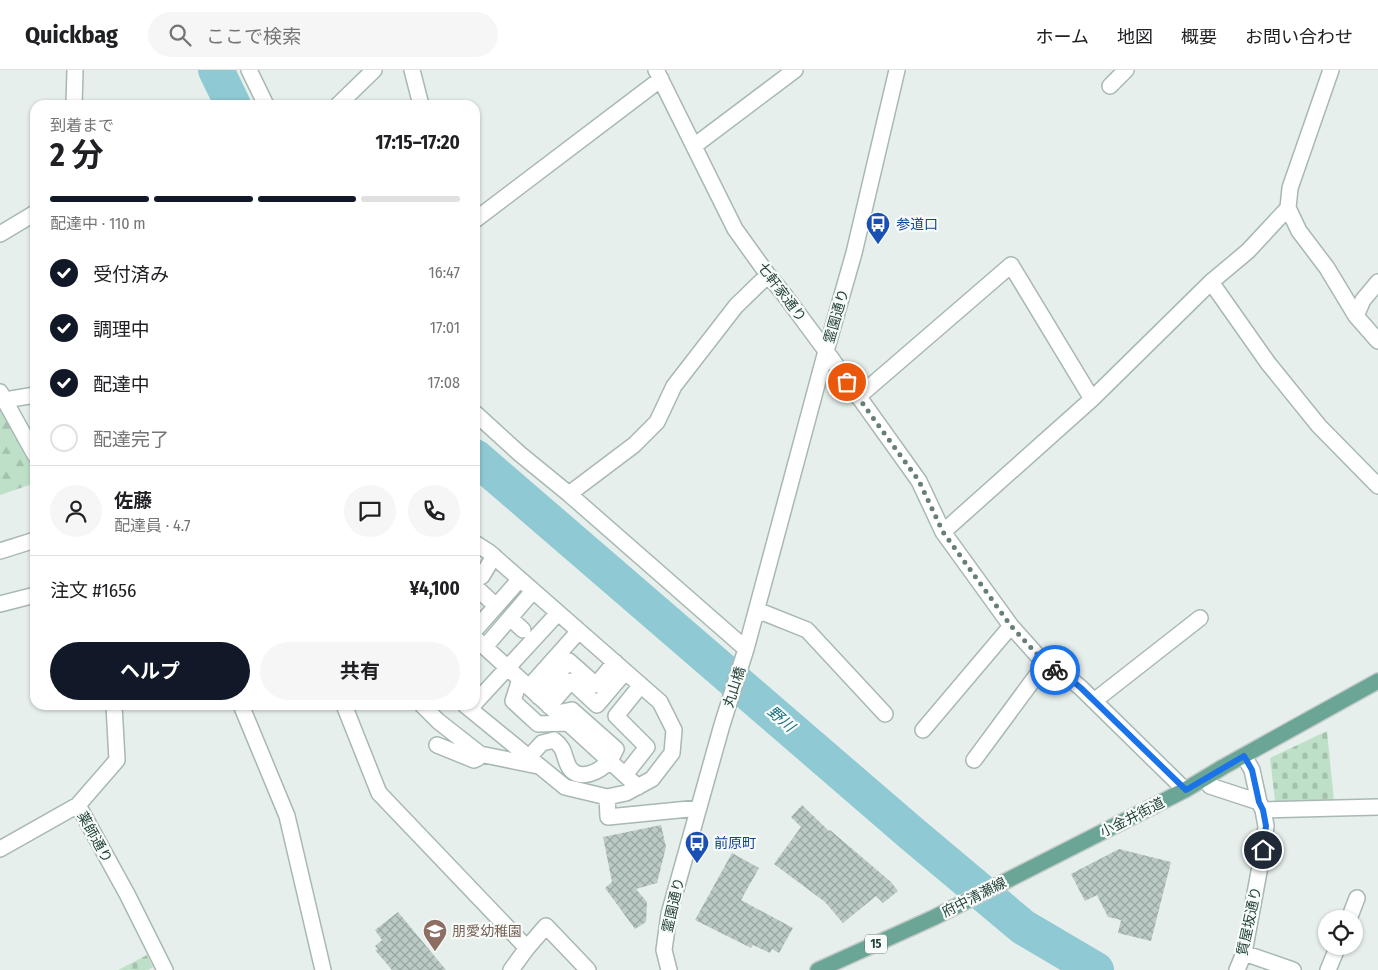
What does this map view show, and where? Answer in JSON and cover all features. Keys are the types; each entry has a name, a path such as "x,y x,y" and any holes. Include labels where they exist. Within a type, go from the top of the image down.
{"main road":[{"name":"小金井街道","path":"1015,876 1186,790 1378,681"},
{"name":"府中清瀬線","path":"818,970 933,918 1015,876"}],"street":[{"path":"74,100 75,70"},
{"path":"249,70 264,100"},
{"path":"343,100 374,70"},
{"path":"412,70 419,100"},
{"path":"694,146 795,70"},
{"name":"霊園通り","path":"746,649 854,254 897,70"},
{"path":"1110,86 1126,70"},
{"path":"1331,70 1290,188 1288,208 1299,231 1327,268 1356,316 1378,341"},
{"path":"480,216 659,75"},
{"name":"七軒家通り","path":"659,75 735,229 768,276 826,351 919,481 943,532 1011,626 1046,664 1069,678 1186,790"},
{"path":"943,532 1092,398 1210,282 1248,251 1288,208"},
{"path":"0,234 30,216"},
{"path":"858,397 1011,265 1092,398"},
{"path":"569,494 634,445 657,422 674,386 736,306 768,276"},
{"path":"1210,282 1268,364 1319,426 1378,486"},
{"path":"1356,316 1363,300 1378,282"},
{"path":"30,394 3,396 30,447"},
{"path":"480,418 746,649"},
{"path":"0,551 30,542"},
{"path":"477,710 565,787 607,797 626,793 652,779 672,753 674,730 660,702 481,546"},
{"path":"480,580 482,576 481,546"},
{"path":"480,634 496,606 520,579"},
{"path":"480,587 496,606"},
{"path":"480,637 510,618 533,591"},
{"path":"0,604 30,596"},
{"path":"757,610 806,630 885,714"},
{"path":"480,696 558,613"},
{"path":"510,618 522,630"},
{"path":"1094,701 1200,618"},
{"path":"923,730 1011,626"},
{"path":"544,701 548,665 579,631"},
{"path":"480,642 638,787"},
{"name":"丸山橋","path":"722,726 746,649"},
{"path":"544,701 569,661 596,685 620,667"},
{"path":"974,760 1046,664"},
{"path":"624,774 647,746 616,716 641,685"},
{"name":"薬師通り","path":"114,710 117,760 78,805 165,970"},
{"path":"243,710 287,816 322,970"},
{"path":"346,710 379,793 527,948"},
{"path":"427,710 480,754 534,762"},
{"name":"霊園通り","path":"669,970 664,950 669,914 722,726"},
{"path":"534,762 542,742 554,740 564,751 569,767 581,776 599,770 609,761"},
{"path":"437,745 474,760 480,754"},
{"name":"質屋坂通り","path":"1238,970 1244,953 1266,826 1252,770 1244,756"},
{"path":"1205,778 1210,786 1261,806 1378,807"},
{"path":"607,797 608,817 699,808"},
{"path":"0,849 78,805"},
{"path":"1352,910 1357,898"},
{"path":"511,970 546,926 588,970"},
{"path":"1244,953 1293,970"},
{"path":"1328,970 1334,955"}],"green space":[{"path":"0,403 30,461 30,485 0,495"},
{"path":"1327,731 1334,802 1275,801 1270,758"},
{"path":"147,955 153,967 148,970 118,970"}],"building":[{"path":"802,805 829,831 891,882 898,891 883,903 876,896 843,923 825,902 774,864 801,827 791,817"},
{"path":"661,825 666,847 657,883 636,889 647,902 646,922 635,929 605,888 612,882 603,837"},
{"path":"1119,849 1171,862 1151,941 1118,933 1121,920 1108,917 1097,895 1085,901 1071,874"},
{"path":"732,853 759,868 741,900 793,928 779,953 772,949 770,953 753,945 751,948 695,920"},
{"path":"398,912 446,970 392,970 375,950 378,949 375,946 382,940 375,930"}],"waterway":[{"name":"野川","path":"216,70 231,100"},
{"name":"野川","path":"480,461 911,833 1023,927 1096,970"}],"way so far":[{"path":"847,382 919,481 943,532 1011,626 1046,664 1055,670"}],"place":[{"name":"参道口","path":"878,245"},
{"name":"前原町","path":"697,864"},
{"name":"朋愛幼稚園","path":"435,952"}],"route":[{"path":"1055,670 1081,688 1186,790 1244,756 1252,770 1259,802 1263,810 1266,826 1263,850"}]}
